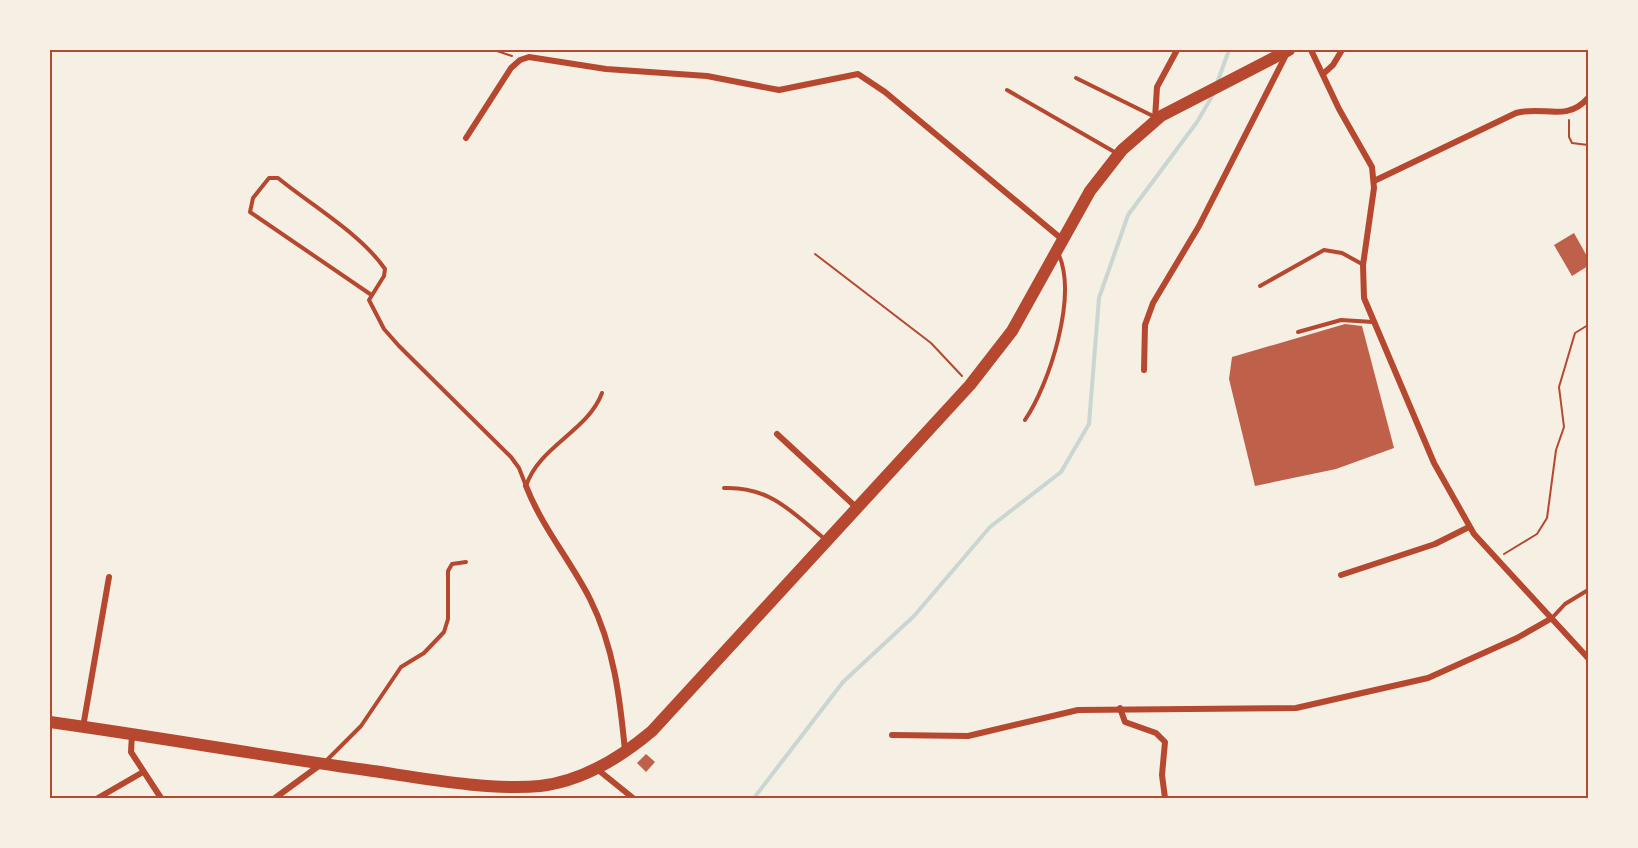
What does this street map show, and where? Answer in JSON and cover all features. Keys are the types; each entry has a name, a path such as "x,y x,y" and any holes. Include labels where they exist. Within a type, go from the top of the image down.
{"main road":[{"path":"50,722 513,791 561,782 596,769 625,752 652,731 970,385 1012,331 1090,191 1118,154 1157,118 1289,50"}],"street":[{"path":"1157,118 1157,87 1177,50"},
{"path":"1144,370 1145,325 1154,303 1199,226 1289,50"},
{"path":"1311,50 1339,109 1365,153 1374,181 1363,265 1364,298 1372,322 1434,463 1469,527 1588,658"},
{"path":"1323,74 1333,66 1342,50"},
{"path":"466,138 499,84 520,60 539,57 606,69 697,75 779,90 858,74 885,92 1063,240"},
{"path":"1374,181 1516,113 1529,109 1554,114 1570,111 1588,98"},
{"path":"777,434 857,508"},
{"path":"526,486 540,518 579,578 598,618 618,675 625,752"},
{"path":"1341,575 1435,544 1469,527"},
{"path":"83,727 109,577"},
{"path":"892,735 968,736 1063,712 1120,708 1296,708 1428,678 1516,638 1552,618"},
{"path":"1120,708 1125,722 1156,733 1165,742 1162,775 1165,798"},
{"path":"132,734 130,748 142,772 161,798"},
{"path":"274,798 322,764"},
{"path":"596,769 633,798"},
{"path":"98,798 142,772"}],"lane":[{"path":"1076,78 1157,118"},
{"path":"1007,90 1118,154"},
{"path":"370,294 250,212 254,198 268,178 278,178 358,240 380,262 385,269 384,276 370,294 370,306 384,329 511,457 519,468 526,486"},
{"path":"1260,286 1324,250 1342,253 1363,265"},
{"path":"1025,420 1042,392 1057,344 1065,283 1064,268 1057,252"},
{"path":"1299,332 1341,321 1372,322"},
{"path":"526,486 538,463 588,416 603,393"},
{"path":"724,488 753,489 771,496 827,540"},
{"path":"322,764 361,726 401,667 424,653 439,639 448,619 448,571 452,564 466,562"},
{"path":"1552,618 1565,604 1588,590"}],"path":[{"path":"494,50 520,60"},
{"path":"1570,111 1569,137 1572,143 1588,145"},
{"path":"815,254 931,343 970,385"},
{"path":"1496,558 1537,534 1547,518 1556,450 1564,426 1559,387 1575,333 1588,325"}],"building":[{"path":"1574,233 1588,258 1588,266 1572,276 1554,245"},
{"path":"1345,324 1362,326 1394,448 1336,469 1255,486 1229,379 1232,357"},
{"path":"646,754 655,762 646,772 637,763"}],"waterway":[{"path":"1217,83 1229,50"},
{"path":"754,798 843,682 914,616 990,527 1061,472 1089,424 1099,298 1128,215 1197,122 1214,93"}]}
